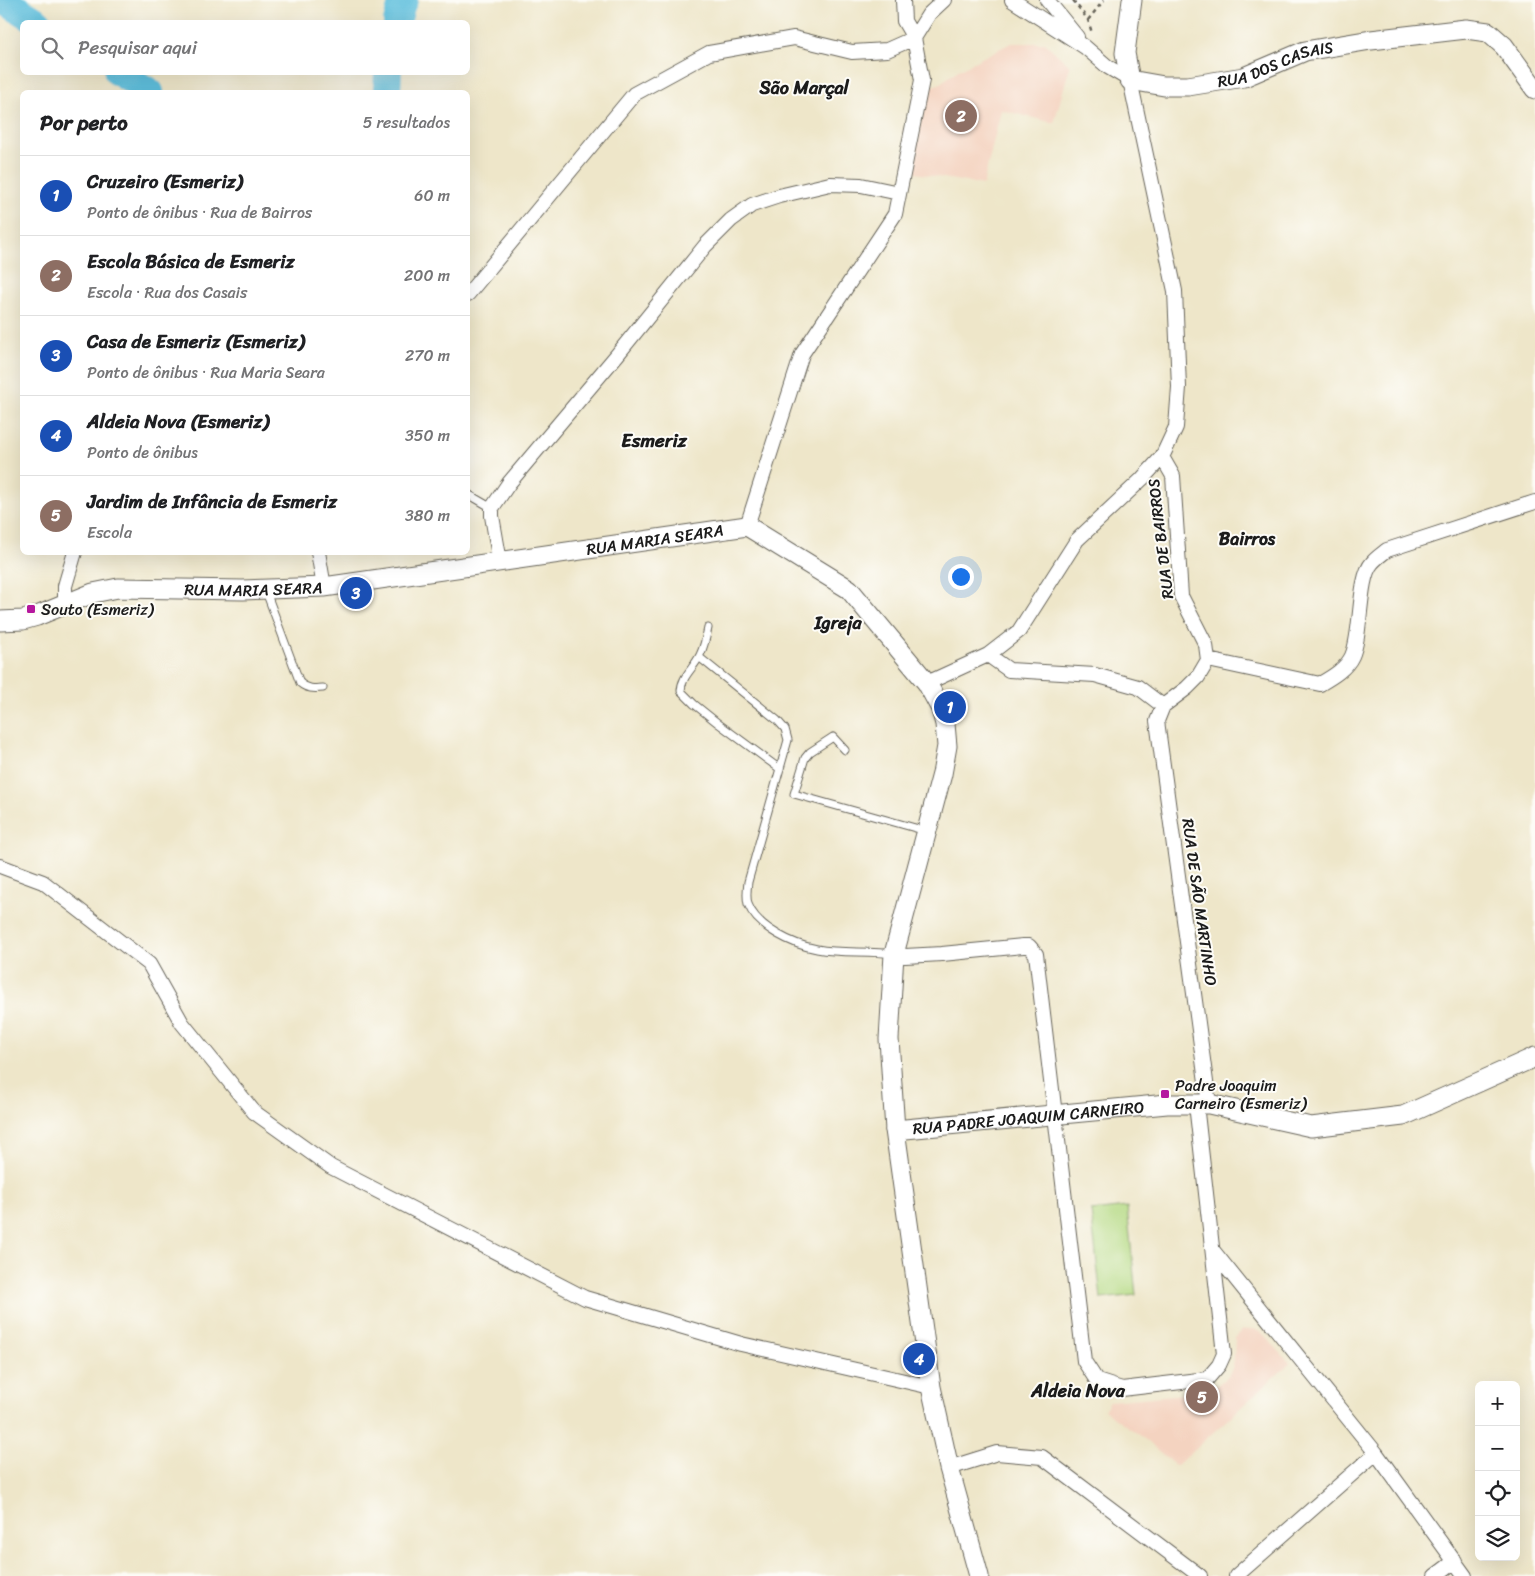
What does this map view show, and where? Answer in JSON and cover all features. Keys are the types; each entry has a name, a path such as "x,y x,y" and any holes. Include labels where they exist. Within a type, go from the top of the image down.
{"street":[{"path":"903,0 904,21 914,38 922,80 895,214 802,354 747,526 849,589 927,683 941,709 945,724 947,746 942,774 894,954 889,1039 895,1130 931,1387 949,1468 978,1576"},
{"path":"470,292 634,94 709,53 794,38 852,52 887,50 914,38 928,14 944,0"},
{"name":"RUA DOS CASAIS","path":"1012,0 1085,47 1108,67 1130,80 1164,86 1188,86 1244,77 1305,51 1371,40 1466,29 1488,32 1504,46 1535,89"},
{"path":"1047,0 1085,47"},
{"path":"927,683 988,655 1019,631 1077,540 1142,479 1162,457 1176,427 1179,387 1175,291 1125,53 1132,0"},
{"path":"500,562 492,508 509,483 617,355 704,246 731,220 761,202 830,184 861,185 899,193"},
{"name":"RUA DE BAIRROS","path":"1162,457 1173,476 1181,596 1206,645 1208,660"},
{"path":"988,655 1009,670 1095,675 1138,687 1163,706 1198,677 1208,660 1320,684 1338,673 1352,657 1358,631 1366,573 1371,563 1387,550 1535,502"},
{"name":"RUA MARIA SEARA","path":"0,621 23,620 93,593 118,588 265,589 324,587 747,526"},
{"path":"65,604 65,586 74,555"},
{"path":"319,555 324,587"},
{"name":"RUA DE SÃO MARTINHO","path":"894,954 905,956 942,954 1023,946 1029,946 1033,949 1036,954 1084,1361 1097,1381 1122,1389 1207,1378 1219,1365 1224,1354 1203,1104 1157,721 1163,706"},
{"path":"0,866 43,882 149,964 182,1023 254,1112 331,1167 585,1298 741,1344 931,1387"},
{"name":"RUA PADRE JOAQUIM CARNEIRO","path":"895,1130 1166,1104 1203,1104 1310,1127 1403,1116 1535,1057"},
{"path":"1214,1251 1376,1453 1465,1576"},
{"path":"949,1468 997,1453 1042,1457 1200,1576"},
{"path":"1236,1576 1376,1453"},
{"path":"1435,1576 1455,1561"}],"lane":[{"path":"470,495 492,508"},
{"path":"265,589 300,683 304,687 312,689 322,688"},
{"path":"708,628 699,657 681,683 681,691 719,724 780,769"},
{"path":"699,657 777,720 784,729 788,740 748,882 748,904 756,918 778,936 816,949 894,954"},
{"path":"845,750 833,737 810,752 805,758 794,794 926,831"}],"path":[{"path":"1088,20 1104,0"}],"shaded area":[{"path":"1011,43 1045,43 1070,66 1054,123 1001,110 983,185 916,173 913,167 926,88 939,84 960,69"},
{"path":"1254,1329 1263,1334 1290,1363 1176,1466 1141,1436 1104,1410 1110,1401 1196,1393 1214,1388 1227,1377 1232,1369 1235,1338 1243,1330"}],"green space":[{"path":"1127,1207 1136,1295 1101,1299 1091,1211"}],"waterway":[{"path":"3,0 35,20"},
{"path":"398,20 404,0"},
{"path":"123,75 147,90"},
{"path":"387,90 388,75"}],"place":[{"name":"Escola Básica de Esmeriz","path":"961,116"},
{"name":"Casa de Esmeriz (Esmeriz)","path":"356,593"},
{"name":"Souto (Esmeriz)","path":"31,609"},
{"name":"Cruzeiro (Esmeriz)","path":"950,707"},
{"name":"Padre Joaquim Carneiro (Esmeriz)","path":"1165,1094"},
{"name":"Aldeia Nova (Esmeriz)","path":"919,1359"},
{"name":"Jardim de Infância de Esmeriz","path":"1202,1397"}],"district":[{"name":"São Marçal","path":"804,88"},
{"name":"Esmeriz","path":"654,440"},
{"name":"Bairros","path":"1247,539"},
{"name":"Igreja","path":"838,623"},
{"name":"Aldeia Nova","path":"1078,1391"}]}
